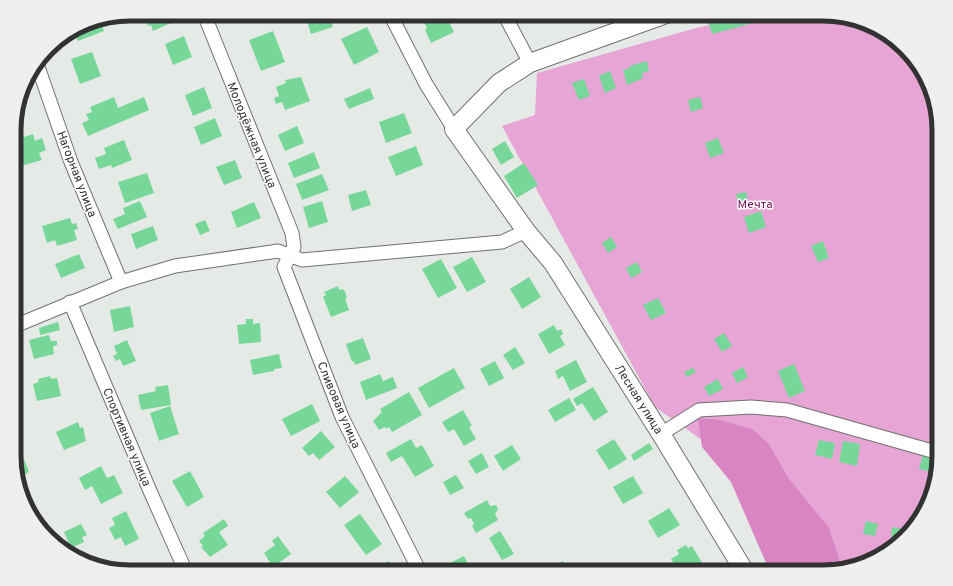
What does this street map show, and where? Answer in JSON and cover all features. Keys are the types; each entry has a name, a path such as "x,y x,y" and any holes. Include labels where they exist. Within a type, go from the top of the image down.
{"street":[{"name":"Молодёжная улица","path":"207,21 292,233 294,247 289,256"},
{"path":"394,21 426,84 454,129 499,83 530,63 647,21"},
{"path":"508,21 530,63"},
{"name":"Нагорная улица","path":"39,69 71,162 121,282"},
{"name":"Лесная улица","path":"454,129 526,231 553,263 661,434 741,565"},
{"path":"21,323 121,282 175,266 278,251 302,260 502,242 526,231"},
{"name":"Сливовая улица","path":"289,256 284,267 342,417 416,565"},
{"name":"Спортивная улица","path":"70,302 183,565"},
{"path":"661,434 699,410 751,407 787,410 932,451"}],"green space":[{"name":"Мечта","path":"728,21 823,21 851,25 871,32 884,39 895,48 910,64 924,88 932,123 932,463 926,491 914,517 889,543 865,557 844,563 825,565 739,466 655,407 502,126 535,115 537,73 696,28"}],"shaded area":[{"path":"698,418 720,420 752,429 768,443 789,479 829,528 841,563 830,565 767,565 731,482 702,447"}],"building":[{"path":"146,21 170,21 171,23 153,31 151,25 148,26"},
{"path":"307,21 331,21 333,27 311,34"},
{"path":"448,21 454,32 431,43 425,30 427,28 424,22"},
{"path":"708,21 761,21 712,34"},
{"path":"102,25 104,31 78,41 76,36"},
{"path":"367,27 379,52 354,65 341,39"},
{"path":"273,31 285,62 261,71 249,40"},
{"path":"184,36 192,57 173,65 165,44"},
{"path":"92,52 101,76 80,84 71,59"},
{"path":"647,61 649,71 642,73 643,78 627,85 623,70 630,68 630,66"},
{"path":"610,71 616,88 605,93 599,76"},
{"path":"301,77 310,101 285,110 282,102 276,104 274,98 279,96 276,87 286,83 285,80"},
{"path":"584,79 590,96 579,100 572,83"},
{"path":"204,87 212,108 193,116 185,95"},
{"path":"370,88 374,99 349,109 344,99"},
{"path":"114,97 118,108 144,97 149,110 88,136 82,123 89,120 86,114 92,112 90,107"},
{"path":"700,97 703,108 691,112 688,100"},
{"path":"404,113 412,133 386,143 379,122"},
{"path":"215,118 222,136 201,145 194,127"},
{"path":"297,126 304,143 285,151 278,135"},
{"path":"33,134 35,141 42,138 46,150 39,153 42,160 21,166 21,138"},
{"path":"718,138 724,153 710,158 705,143"},
{"path":"124,140 132,160 112,168 111,165 99,169 95,158 106,154 104,148"},
{"path":"505,141 514,157 501,165 492,149"},
{"path":"416,146 423,165 396,176 388,157"},
{"path":"314,152 320,168 294,178 288,163"},
{"path":"235,160 242,178 224,185 216,167"},
{"path":"524,163 538,185 517,198 504,176"},
{"path":"147,173 154,193 125,203 118,182"},
{"path":"322,174 329,190 302,200 296,184"},
{"path":"366,190 371,205 352,211 348,195"},
{"path":"746,192 748,199 738,202 736,194"},
{"path":"140,201 147,217 118,229 113,219 125,214 123,208"},
{"path":"322,201 328,222 309,228 303,207"},
{"path":"254,202 261,218 237,228 231,212"},
{"path":"761,211 766,227 749,233 744,217"},
{"path":"70,218 72,224 76,223 78,229 74,230 77,240 57,246 55,240 47,243 42,226"},
{"path":"205,220 210,231 200,235 195,224"},
{"path":"153,226 158,240 136,249 131,234"},
{"path":"611,237 617,247 608,253 602,243"},
{"path":"823,241 829,258 818,262 811,246"},
{"path":"79,254 85,268 61,278 55,264"},
{"path":"472,257 486,282 467,292 453,267"},
{"path":"441,259 457,288 438,298 422,269"},
{"path":"637,262 642,272 631,278 626,268"},
{"path":"529,277 541,297 522,309 510,289"},
{"path":"338,286 339,290 342,289 345,291 347,298 345,299 349,310 331,317 323,297 326,295 324,292"},
{"path":"658,298 666,313 651,320 643,305"},
{"path":"130,306 134,327 114,332 110,310"},
{"path":"246,319 253,319 253,324 260,323 261,342 239,344 237,325 246,324"},
{"path":"58,322 60,330 40,335 39,328"},
{"path":"554,325 557,331 561,329 563,334 560,336 565,345 549,354 538,334"},
{"path":"724,333 732,346 722,352 714,339"},
{"path":"49,335 51,341 57,341 57,345 53,347 54,354 34,359 29,340"},
{"path":"363,338 371,359 355,365 354,361 352,362 346,344"},
{"path":"127,340 136,361 123,366 120,359 116,361 113,356 117,354 114,346"},
{"path":"515,347 525,363 513,370 503,355"},
{"path":"279,354 282,368 253,375 250,360"},
{"path":"576,360 587,382 570,391 563,376 558,379 555,371"},
{"path":"495,361 504,378 489,386 480,369"},
{"path":"794,364 805,391 789,398 778,371"},
{"path":"743,367 748,377 737,383 732,373"},
{"path":"454,368 465,388 429,408 418,388"},
{"path":"693,368 696,372 687,377 684,372"},
{"path":"380,374 383,381 393,377 397,388 366,400 360,382"},
{"path":"50,376 51,379 57,378 61,396 37,401 33,384 39,382 38,379"},
{"path":"718,379 723,389 709,396 704,387"},
{"path":"168,385 171,405 141,410 138,395 156,391 155,387"},
{"path":"593,387 608,412 594,421 582,403 577,406 573,399"},
{"path":"409,392 422,415 392,432 389,427 379,430 373,421 382,412 380,409"},
{"path":"569,398 576,410 555,422 548,410"},
{"path":"312,404 320,421 291,436 282,419"},
{"path":"170,406 179,434 159,441 150,413"},
{"path":"463,410 472,426 469,427 476,439 464,446 454,429 448,432 442,422"},
{"path":"78,422 80,428 83,427 86,441 64,450 56,432"},
{"path":"321,431 335,447 319,460 313,453 309,456 302,448"},
{"path":"411,439 416,448 422,445 434,466 415,477 402,456 391,462 386,453"},
{"path":"614,439 627,459 609,470 596,450"},
{"path":"819,440 835,443 832,459 815,455"},
{"path":"843,441 860,444 857,466 839,462"},
{"path":"649,443 653,449 634,461 631,455"},
{"path":"512,445 521,459 503,471 494,456"},
{"path":"482,453 489,467 476,474 468,461"},
{"path":"923,454 932,456 931,472 919,469"},
{"path":"24,459 29,472 23,476 22,470 21,460"},
{"path":"101,466 107,478 114,475 123,493 101,504 92,486 85,490 79,478"},
{"path":"190,471 204,497 187,507 172,481"},
{"path":"456,475 464,488 450,495 443,482"},
{"path":"345,476 359,492 340,508 326,492"},
{"path":"633,476 643,493 623,504 613,487"},
{"path":"487,500 490,506 496,505 498,509 495,514 498,520 476,533 472,526 474,524 471,518 468,519 464,513"},
{"path":"669,508 680,525 658,538 648,521"},
{"path":"126,511 139,539 125,546 121,537 115,540 109,528 115,525 112,518"},
{"path":"360,514 382,544 366,555 344,525"},
{"path":"224,519 228,526 219,532 228,545 210,557 201,547 203,546 199,541 205,536 203,533"},
{"path":"866,521 878,524 875,536 863,534"},
{"path":"81,524 87,535 82,537 84,542 71,548 64,532"},
{"path":"892,527 904,529 893,539 891,539"},
{"path":"500,531 514,554 502,560 489,538"},
{"path":"278,536 291,554 276,565 272,565 264,553 275,545 272,541"},
{"path":"686,545 688,548 692,546 703,565 675,565 671,559 679,554 677,550"},
{"path":"464,556 468,565 453,565 452,562"},
{"path":"389,561 392,565 382,565"},
{"path":"563,561 566,565 556,565"}]}
